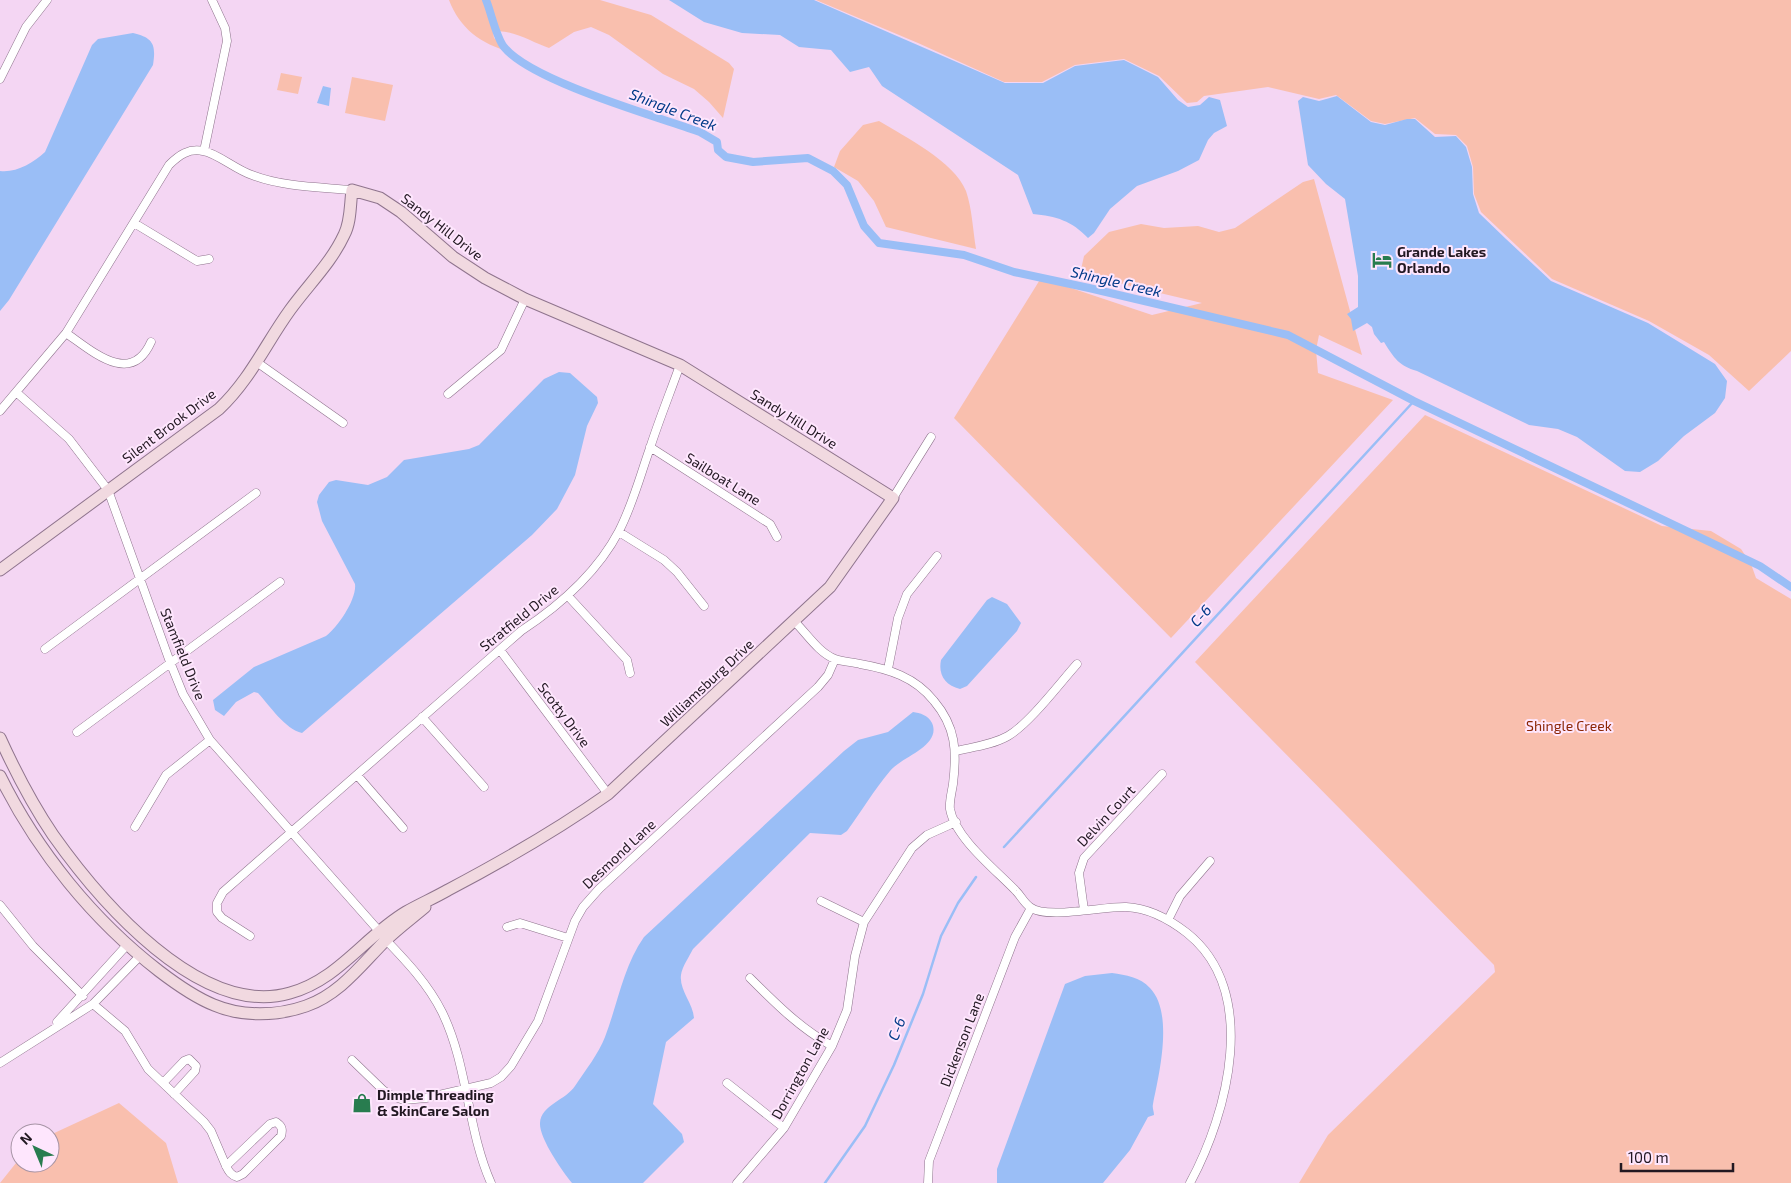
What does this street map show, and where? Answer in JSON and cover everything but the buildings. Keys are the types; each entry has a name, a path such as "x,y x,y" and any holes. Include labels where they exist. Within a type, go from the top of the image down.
{"street":[{"path":"0,79 26,27 47,0"},
{"path":"0,411 66,333 169,165 179,155 189,151 204,151 227,41 226,28 212,0"},
{"name":"Sandy Hill Drive","path":"204,151 233,168 254,176 286,183 352,190 380,198 401,212 468,268 525,299 680,365 892,498"},
{"name":"Silent Brook Drive","path":"0,570 219,409 233,395 258,363 290,310 336,251 345,235 348,224 352,190"},
{"path":"134,223 197,261 209,259"},
{"path":"448,394 501,350 507,341 525,299"},
{"path":"66,333 103,358 117,364 128,364 138,360 146,352 150,342"},
{"path":"258,363 343,423"},
{"name":"Stratfield Drive","path":"250,936 222,918 217,912 217,903 223,892 521,632 551,611 589,573 619,532 634,499 650,447 680,365"},
{"name":"Stamfield Drive","path":"16,392 69,439 108,490 183,694 210,740 411,967 441,1011 453,1040 482,1161 491,1183"},
{"name":"Williamsburg Drive","path":"382,936 446,891 571,820 608,794 795,622 830,587 892,498 931,437"},
{"name":"Sailboat Lane","path":"650,447 770,524 777,537"},
{"path":"45,649 256,492"},
{"path":"619,532 664,560 677,572 704,606"},
{"path":"888,669 898,618 907,594 936,556"},
{"path":"77,732 280,582"},
{"path":"568,596 627,660 630,673"},
{"path":"795,622 820,649 835,659 888,669 914,681 933,699 948,720 956,751 950,809 956,822 968,842 1031,908 1049,912 1127,907 1169,918 1197,941 1215,963 1230,1013 1227,1086 1205,1156 1190,1183"},
{"name":"Scotty Drive","path":"500,650 608,794"},
{"name":"Desmond Lane","path":"352,1060 392,1096 404,1100 491,1083 511,1066 538,1021 568,938 583,907 599,889 818,687 828,675 835,659"},
{"path":"956,751 996,742 1009,736 1077,664"},
{"path":"422,717 484,787"},
{"path":"0,738 15,771 48,827 96,889 152,944 206,984 240,996 257,997 288,994 320,982 382,936"},
{"path":"134,827 166,776 177,765 210,740"},
{"name":"Delvin Court","path":"1084,910 1079,873 1084,858 1162,774"},
{"path":"357,775 402,828"},
{"path":"0,776 21,815 58,869 78,894 140,956 183,989 215,1006 232,1011 272,1013 299,1008 325,997 355,974 382,936"},
{"name":"Dorrington Lane","path":"737,1183 784,1128 832,1046 847,1010 855,956 864,922 912,848 927,835 956,822"},
{"path":"1169,918 1180,896 1210,861"},
{"path":"821,901 864,922"},
{"path":"0,905 33,946 83,996"},
{"name":"Dickenson Lane","path":"928,1183 929,1161 1015,937 1031,908"},
{"path":"507,927 520,923 568,938"},
{"path":"49,1031 83,996 127,945"},
{"path":"0,1063 93,1004 140,956"},
{"path":"750,978 786,1016 832,1046"},
{"path":"93,1004 125,1031 145,1065 211,1131 226,1166 232,1176 237,1177 243,1174 280,1136 281,1126 276,1122 270,1124 226,1166"},
{"path":"163,1083 184,1062 189,1059 193,1061 196,1066 195,1071 174,1094"},
{"path":"727,1084 784,1128"}],"green space":[{"path":"449,0 600,0 651,15 729,63 734,69 723,118 694,89 663,74 609,35 591,27 574,32 549,48 507,32 493,32 494,38 512,52 491,45 473,34 459,19"},
{"path":"816,0 1791,0 1791,351 1749,391 1709,355 1649,321 1552,279 1481,212 1474,194 1473,167 1467,146 1456,135 1435,134 1415,118 1385,124 1371,121 1336,95 1319,99 1268,87 1204,96 1197,102 1187,103 1159,76 1124,59 1075,65 1042,82 1004,82"},
{"path":"281,73 302,77 298,94 277,90"},
{"path":"352,77 393,85 385,121 345,113"},
{"path":"879,121 928,151 960,180 968,198 976,249 886,227 874,201 858,181 834,167 840,151 863,125"},
{"name":"Shingle Creek","path":"1314,179 1362,355 1319,335 1316,350 1318,373 1393,400 1171,638 954,418 1041,278 1152,315 1202,303 1080,274 1084,256 1109,232 1141,224 1164,228 1198,226 1219,232 1235,228 1303,182"},
{"name":"Shingle Creek","path":"1425,415 1662,526 1711,531 1741,549 1751,564 1756,578 1791,599 1791,1183 1299,1183 1328,1135 1495,972 1494,965 1195,662"},
{"path":"119,1103 166,1143 178,1183 0,1183 10,1170 10,1173 60,1173 60,1130"}],"water":[{"path":"669,0 814,0 1005,83 1043,83 1075,66 1124,60 1158,77 1178,100 1188,107 1200,105 1209,97 1220,100 1227,126 1214,133 1208,140 1199,160 1178,171 1137,186 1110,209 1094,233 1088,238 1070,223 1049,216 1033,214 1018,175 882,86 869,67 850,72 831,50 799,47 780,35 742,33 704,22"},
{"path":"133,33 145,37 152,43 154,47 153,65 9,300 0,311 0,171 24,166 45,152 92,45 98,39"},
{"path":"323,86 331,88 329,106 317,103"},
{"path":"1337,96 1371,122 1385,125 1407,119 1415,119 1435,137 1456,136 1466,147 1472,167 1473,194 1479,213 1551,281 1648,323 1715,364 1727,381 1725,398 1715,413 1684,436 1658,461 1640,472 1625,471 1577,437 1558,429 1529,425 1406,367 1394,357 1384,342 1381,343 1374,334 1372,327 1367,323 1353,331 1351,319 1347,314 1358,307 1358,276 1345,199 1326,184 1308,165 1298,101 1303,97 1319,101"},
{"path":"559,372 570,373 597,397 598,403 587,426 575,475 557,509 532,535 302,733 284,722 258,693 254,692 236,702 224,716 215,710 213,700 254,667 326,636 341,620 350,605 355,584 322,521 317,502 319,495 329,482 336,480 368,485 387,477 404,460 469,449 479,445 544,379"},
{"path":"992,597 1007,604 1021,623 1017,631 967,686 960,689 950,685 942,675 941,660 987,600"},
{"path":"913,712 926,716 932,723 934,731 926,745 890,771 847,831 841,835 810,833 693,949 686,962 681,975 681,981 694,1018 666,1042 653,1104 682,1134 684,1142 643,1183 572,1183 543,1137 540,1123 541,1117 549,1107 571,1091 599,1049 610,1024 626,973 644,937 844,751 858,740 888,732"},
{"path":"1112,973 1132,977 1146,984 1157,999 1161,1012 1163,1044 1153,1105 1154,1115 1148,1117 1130,1150 1103,1183 997,1183 997,1169 1065,984 1085,976"}],"waterway":[{"name":"Shingle Creek","path":"486,0 496,31 504,47 518,60 566,85 700,132 717,142 718,150 726,157 753,162 808,158 833,171 847,185 864,226 879,243 964,255 1014,272 1288,335 1414,401 1760,566 1791,587"},
{"name":"C-6","path":"1004,847 1414,401"},
{"name":"C-6","path":"825,1183 865,1126 894,1065 923,994 941,936 958,903 976,877"}],"place":[{"name":"Grande Lakes Orlando","path":"1382,260"},
{"name":"Dimple Threading & SkinCare Salon","path":"362,1103"}]}
